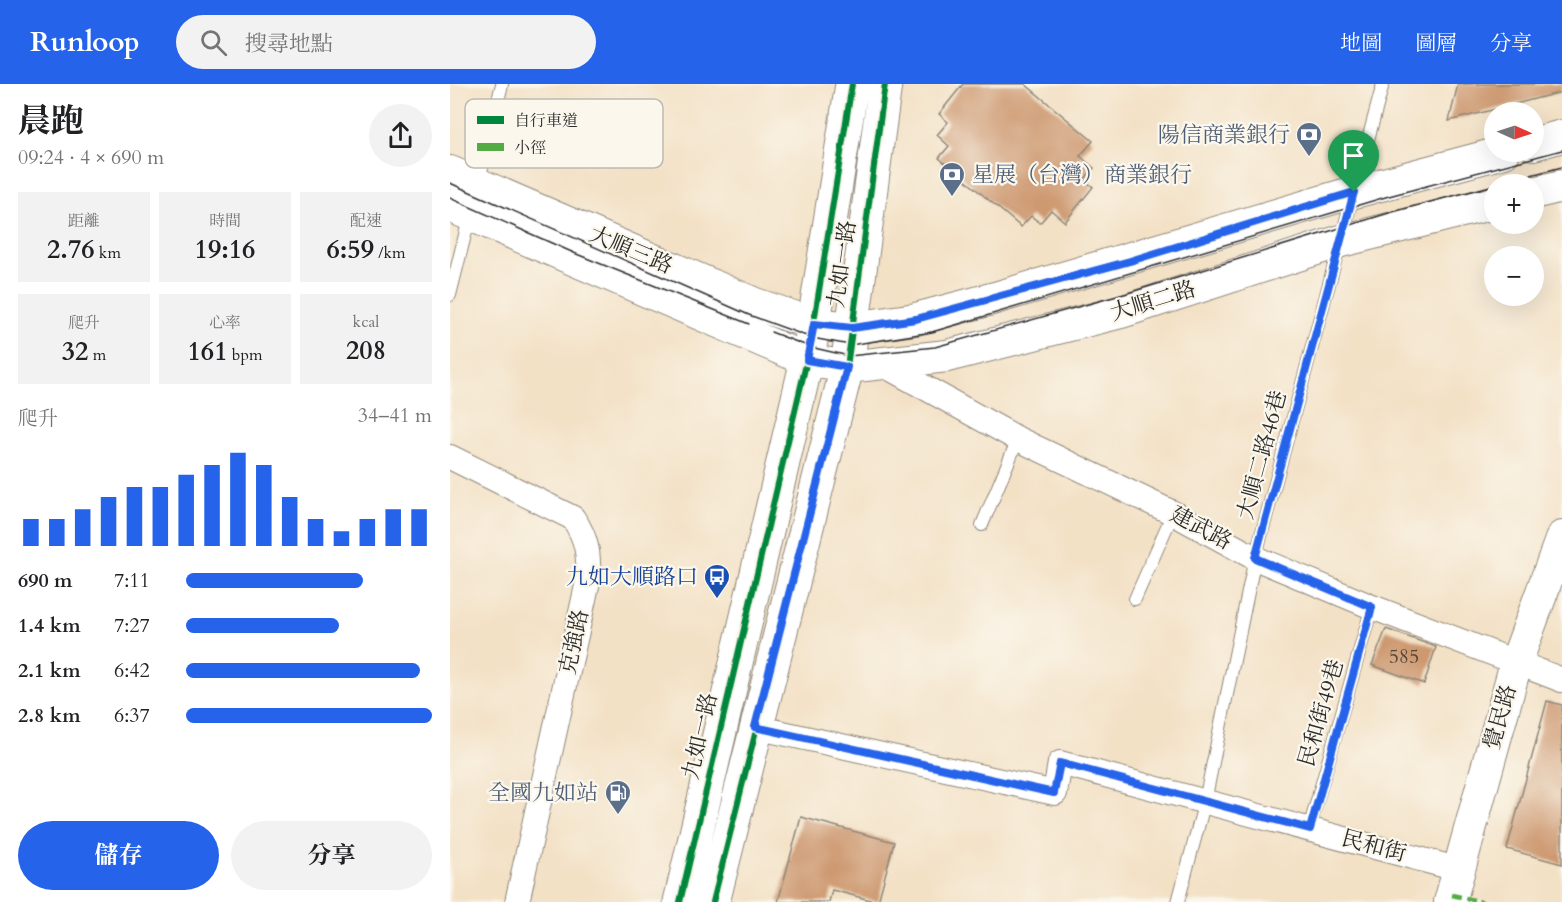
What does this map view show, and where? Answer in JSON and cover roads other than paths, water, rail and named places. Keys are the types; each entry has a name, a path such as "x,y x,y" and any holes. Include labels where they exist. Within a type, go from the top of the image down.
{"main road":[{"name":"九如一路","path":"680,902 807,360 852,84"},
{"name":"九如一路","path":"713,902 847,367 885,84"}],"street":[{"path":"1544,141 1562,136"},
{"name":"大順二路","path":"814,324 852,328 916,319 1130,261 1354,192 1484,157"},
{"name":"大順三路","path":"464,178 755,304 814,324"},
{"path":"1544,190 1562,186"},
{"name":"大順二路","path":"807,360 847,367 884,365 947,356 1121,312 1341,241 1484,205"},
{"name":"大順三路","path":"460,211 807,360"},
{"name":"建武路","path":"884,365 1018,440 1173,513 1255,558 1372,607 1562,680"},
{"name":"克強路","path":"450,457 573,518 583,532 590,553 588,581 517,902"},
{"name":"覺民路","path":"1450,902 1457,869 1516,663 1562,537"},
{"name":"民和街","path":"755,727 1054,793 1060,763 1457,869"}],"lane":[{"path":"496,99 502,84"},
{"name":"大順二路46巷","path":"1178,902 1205,801 1255,558 1383,84"},
{"path":"450,295 464,178"},
{"path":"982,525 1018,440"},
{"path":"1135,599 1173,513"},
{"name":"民和街49巷","path":"1310,829 1372,607"}],"tram line":[{"path":"450,183 749,315 812,338 850,345 932,332 1389,196 1562,150"},
{"path":"1534,174 1562,167"},
{"path":"771,332 810,347 849,356 935,347 1128,293 1389,213 1484,188"},
{"path":"450,198 574,253 749,324"}],"place":[{"name":"陽信商業銀行","path":"1309,158"},
{"name":"星展（台灣）商業銀行","path":"952,198"},
{"name":"九如大順路口","path":"717,600"},
{"name":"全國九如站","path":"618,816"}]}
